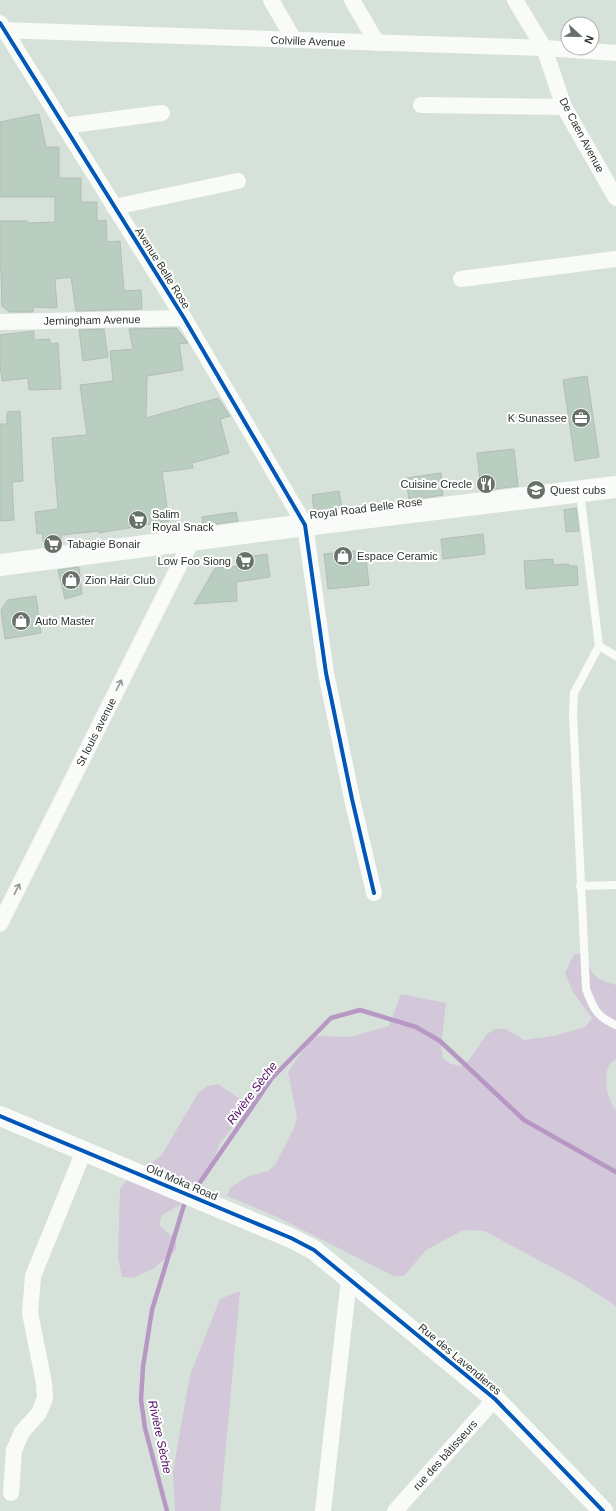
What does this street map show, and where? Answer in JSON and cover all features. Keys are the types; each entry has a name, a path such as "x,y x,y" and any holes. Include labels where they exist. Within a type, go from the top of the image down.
{"main road":[{"name":"Royal Road Belle Rose","path":"0,565 305,525 616,487"}],"street":[{"path":"271,0 294,40"},
{"path":"352,0 376,43"},
{"name":"De Caen Avenue","path":"515,0 544,48 564,107 616,198"},
{"name":"Colville Avenue","path":"2,28 294,40 544,48 616,53"},
{"name":"Avenue Belle Rose","path":"2,28 184,318 305,525"},
{"path":"421,105 564,107"},
{"path":"64,126 162,113"},
{"path":"114,207 238,181"},
{"path":"461,279 616,259"},
{"name":"Jerningham Avenue","path":"0,322 184,318"},
{"path":"305,525 326,674 352,799 374,893"},
{"name":"St louis avenue","path":"0,924 192,540"},
{"name":"Old Moka Road","path":"0,1116 291,1238 314,1250 349,1279"},
{"path":"11,1493 14,1450 22,1432 39,1413 44,1398 44,1383 30,1313 33,1276 84,1152"},
{"path":"323,1511 349,1279"},
{"name":"Rue des Lavendieres","path":"349,1279 495,1399 603,1511"},
{"name":"rue des bâtisseurs","path":"395,1511 495,1399"}],"lane":[{"path":"580,491 599,646 574,692 573,722 586,989 591,1004 598,1015 616,1025"},
{"path":"599,646 616,656"},
{"path":"580,886 616,885"}],"shaded area":[{"path":"574,954 584,954 592,972 598,978 616,985 616,1059 611,1063 607,1070 606,1082 610,1101 616,1109 616,1306 574,1279 484,1231 463,1230 426,1250 404,1276 394,1276 275,1216 227,1196 231,1187 249,1176 268,1171 275,1165 294,1128 297,1118 288,1072 310,1040 318,1036 350,1037 389,1026 401,994 446,1003 441,1046 443,1058 451,1064 461,1066 469,1060 487,1034 495,1029 506,1029 524,1040 554,1036 585,1027 592,1018 573,992 565,973"},
{"path":"218,1084 243,1101 244,1112 219,1145 208,1175 180,1205 162,1215 159,1225 176,1240 176,1250 153,1269 133,1278 122,1277 118,1257 120,1189 127,1180 161,1156 199,1092 208,1086"},
{"path":"240,1291 220,1511 175,1511 173,1471 190,1375 220,1299"}],"building":[{"path":"39,114 46,147 59,147 59,178 81,178 81,202 97,202 97,221 106,220 107,242 120,241 124,291 141,290 142,309 76,311 71,277 55,279 57,308 33,307 33,312 9,312 2,306 0,221 27,221 27,223 55,222 55,197 0,197 0,122"},
{"path":"176,328 188,343 179,344 183,370 147,376 146,418 218,398 230,416 220,419 229,453 192,463 193,468 162,472 169,521 99,533 99,531 61,535 62,544 44,547 42,533 37,534 35,512 58,509 52,438 87,435 80,385 113,381 110,351 133,349 129,329"},
{"path":"104,329 108,357 83,361 79,330"},
{"path":"34,331 34,340 49,339 51,344 58,343 61,389 29,390 28,378 2,381 0,364 0,335"},
{"name":"K Sunassee","path":"587,376 599,457 575,461 563,380"},
{"path":"20,411 23,481 12,482 14,520 0,521 0,424 7,424 7,412"},
{"path":"514,449 518,486 481,491 477,453"},
{"path":"441,473 443,495 409,500 406,478"},
{"path":"339,491 342,508 314,511 312,495"},
{"path":"576,508 579,531 566,532 564,510"},
{"path":"236,512 238,521 203,526 202,517"},
{"path":"483,534 485,554 443,559 441,539"},
{"path":"365,550 369,585 328,589 324,554"},
{"path":"267,554 270,577 236,582 237,601 194,604 215,568 242,566 240,558"},
{"path":"553,559 553,565 569,564 569,566 577,566 578,585 526,589 524,561"},
{"name":"Zion Hair Club","path":"79,567 82,594 65,599 58,570"},
{"name":"Auto Master","path":"36,596 41,633 5,639 1,610 8,600"}],"waterway":[{"name":"Rivière Sèche","path":"194,1191 272,1078 331,1018 360,1010 416,1027 440,1041 524,1120 616,1172"},
{"name":"Rivière Sèche","path":"167,1511 145,1428 141,1400 143,1367 152,1310 184,1205 187,1200"}],"cycle path":[{"path":"0,23 184,318 305,525 326,673 352,799 374,893"},
{"path":"0,1116 291,1238 314,1250 495,1399 603,1511"}],"place":[{"name":"K Sunassee","path":"581,418"},
{"name":"Cuisine Crecle","path":"486,484"},
{"name":"Quest cubs","path":"536,490"},
{"name":"Salim Royal Snack","path":"138,520"},
{"name":"Tabagie Bonair","path":"53,544"},
{"name":"Espace Ceramic","path":"343,556"},
{"name":"Low Foo Siong","path":"245,561"},
{"name":"Zion Hair Club","path":"71,580"},
{"name":"Auto Master","path":"21,621"}]}
